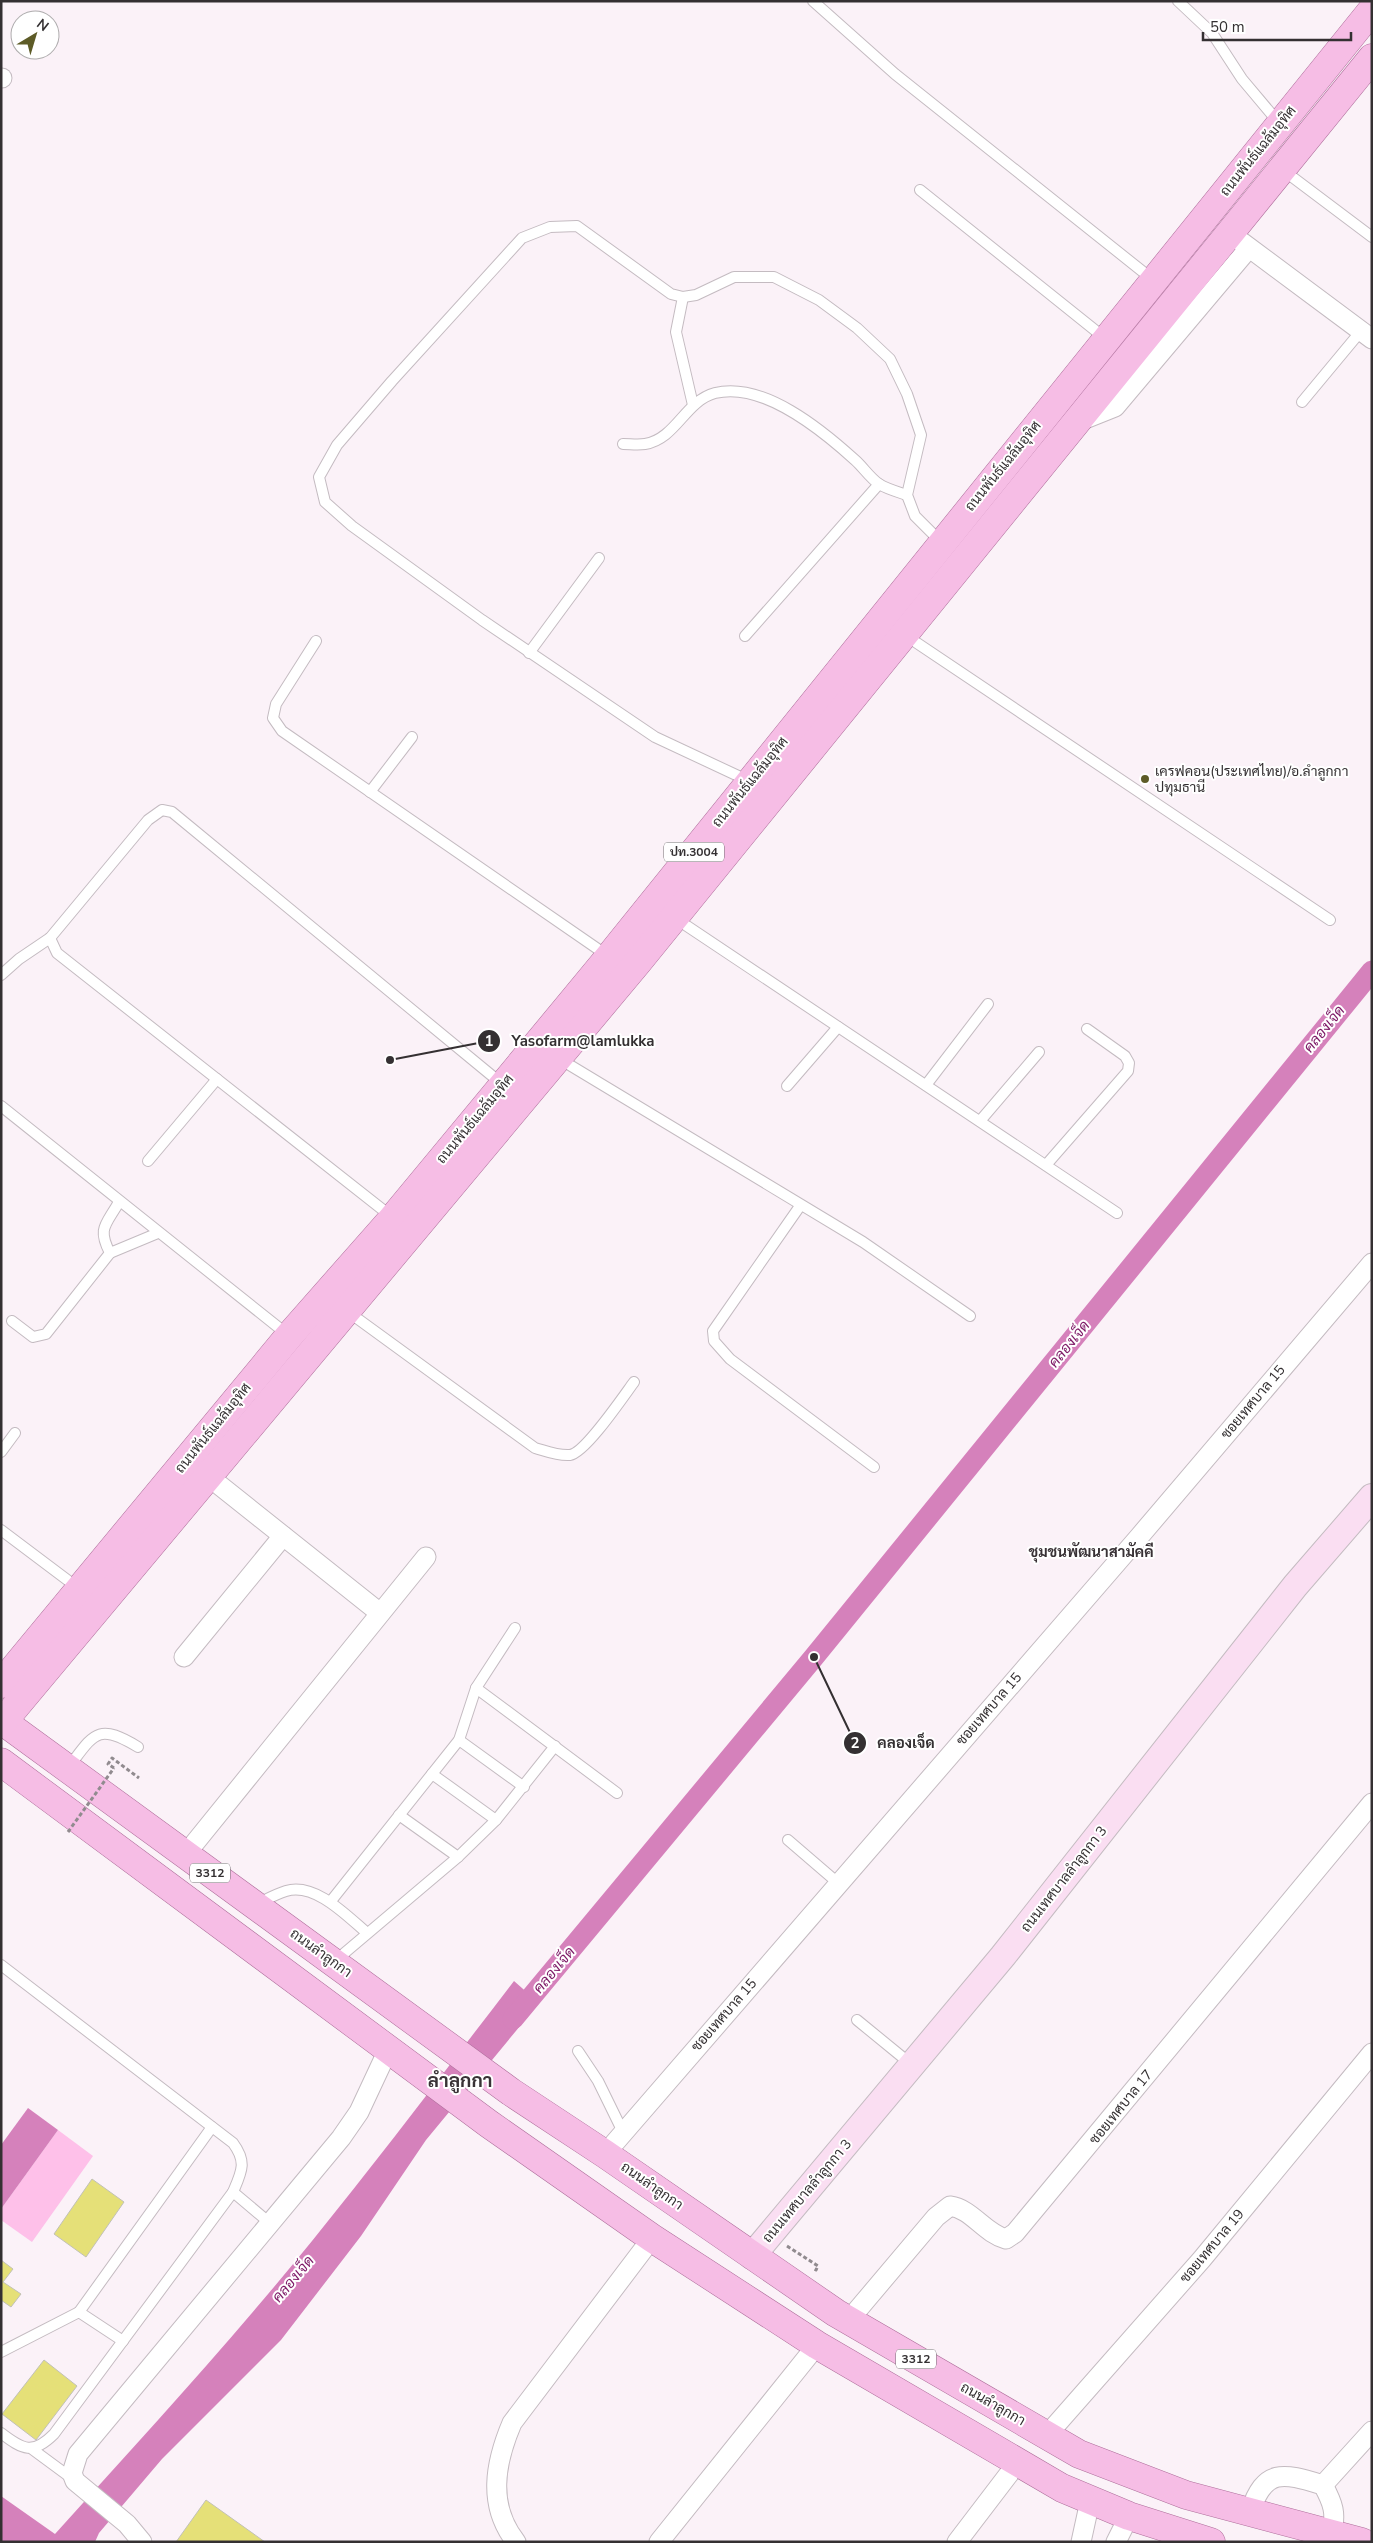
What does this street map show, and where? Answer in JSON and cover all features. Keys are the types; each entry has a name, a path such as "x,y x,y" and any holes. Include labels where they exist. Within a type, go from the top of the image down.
{"main road":[{"name":"ถนนพันธ์แฉล้มอุทิศ","path":"1,1684 289,1336 393,1218 609,956 1372,10"},
{"name":"ถนนพันธ์แฉล้มอุทิศ","path":"2,1721 674,918 1080,418 1239,241 1282,169 1372,58"},
{"name":"ถนนลำลูกกา","path":"2,1721 511,2092 849,2320 1079,2454 1186,2495 1348,2539"},
{"name":"3312","path":"1,1762 489,2124 652,2238 817,2345 1018,2462 1090,2501 1129,2516 1211,2542"}],"street":[{"path":"1239,241 1366,335"},
{"name":"ซอยเทศบาล 15","path":"605,2154 1139,1536 1372,1263"},
{"path":"208,1476 380,1613"},
{"name":"ถนนเทศบาลลำลูกกา 3","path":"752,2256 1009,1949 1295,1586 1372,1497"},
{"path":"184,1657 283,1536"},
{"path":"185,1855 426,1557"},
{"name":"ซอยเทศบาล 17","path":"849,2320 936,2216 950,2206 959,2208 997,2236 1006,2239 1015,2233 1372,1803"},
{"path":"142,2542 126,2524 75,2481 72,2472 78,2454 341,2138 359,2112 391,2052"},
{"name":"ซอยเทศบาล 19","path":"1046,2435 1202,2259 1372,2053"},
{"path":"510,2539 498,2510 496,2482 500,2450 512,2423 652,2238"},
{"path":"659,2542 817,2345"},
{"path":"1323,2485 1372,2431"},
{"path":"957,2542 1018,2462"},
{"path":"1250,2512 1256,2494 1266,2481 1280,2476 1300,2478 1323,2485 1333,2504 1335,2520 1348,2539"},
{"path":"1081,2542 1090,2501"},
{"path":"1116,2542 1129,2516"}],"lane":[{"path":"813,1 895,74 1153,280"},
{"path":"1178,1 1212,33 1242,79 1280,124"},
{"path":"1282,169 1372,237"},
{"path":"920,190 1106,339"},
{"path":"750,781 655,737 529,653 352,526 325,502 319,477 343,438 522,238 550,227 577,226 671,294 683,297 696,295 734,277 774,277 820,300 857,328 890,359 907,394 921,435 907,495 916,516 941,543"},
{"path":"683,297 676,332 693,405"},
{"path":"1302,402 1366,335"},
{"path":"622,444 646,444 666,434 693,405 715,393 739,392 768,399 806,420 854,459 879,484 907,495"},
{"path":"745,636 879,484"},
{"path":"529,653 600,558"},
{"path":"904,635 1330,920"},
{"path":"316,641 276,704 273,718 282,731 609,956"},
{"path":"370,792 412,737"},
{"path":"1,975 19,959 50,938 148,820 162,810 172,812 503,1084"},
{"path":"674,918 1117,1213"},
{"path":"50,938 57,953 393,1218"},
{"path":"926,1085 988,1004"},
{"path":"787,1086 838,1027"},
{"path":"1046,1165 1128,1071 1129,1063 1125,1056 1087,1029"},
{"path":"980,1121 1039,1052"},
{"path":"558,1057 800,1206 863,1242 970,1316"},
{"path":"148,1161 217,1079"},
{"path":"1,1106 289,1336"},
{"path":"110,1253 103,1239 104,1227 119,1202"},
{"path":"800,1206 713,1331 714,1341 730,1360 874,1467"},
{"path":"12,1321 33,1337 46,1334 110,1253 158,1233"},
{"path":"346,1310 535,1448 557,1455 572,1455 589,1442 634,1382"},
{"path":"1,1452 15,1433"},
{"path":"1,1530 80,1590"},
{"path":"331,1901 459,1740 468,1706 476,1688 515,1628"},
{"path":"476,1688 617,1793"},
{"path":"68,1768 92,1738 103,1733 118,1735 138,1748"},
{"path":"459,1740 524,1787"},
{"path":"333,1962 458,1857 496,1820 556,1746"},
{"path":"432,1774 496,1820"},
{"path":"399,1815 458,1857"},
{"path":"788,1840 838,1883"},
{"path":"254,1905 288,1890 304,1891 331,1901 367,1933"},
{"path":"1,1965 233,2143 242,2155 242,2171 233,2192 54,2434 44,2444 32,2449"},
{"path":"857,2020 912,2065"},
{"path":"578,2051 598,2081 624,2132"},
{"path":"1,2352 79,2312 212,2127"},
{"path":"233,2192 271,2224"},
{"path":"79,2312 123,2341"},
{"path":"1,2433 18,2446 32,2449 75,2481"}],"path":[{"path":"68,1832 114,1768 108,1764 112,1758 138,1778"},
{"path":"783,2243 818,2266 816,2270"}],"shaded area":[{"path":"58,2130 93,2156 32,2242 1,2220 1,2209"}],"water":[{"path":"514,1981 539,2003 426,2140 361,2236 281,2340 162,2459 99,2533 95,2542 1,2542 1,2496 55,2534 281,2279 363,2177"},
{"path":"28,2108 58,2130 1,2209 1,2145"}],"building":[{"path":"92,2179 124,2202 86,2257 54,2234"},
{"path":"1,2260 13,2269 3,2282 21,2294 11,2307 1,2300"},
{"path":"44,2360 77,2386 36,2440 2,2414"},
{"path":"206,2500 265,2542 176,2542"}],"waterway":[{"name":"คลองเจ็ด","path":"513,2019 814,1657 1372,971"}],"place":[{"name":"เครฟคอน(ประเทศไทย)/อ.ลำลูกกา ปทุมธานี","path":"1145,779"},
{"name":"Yasofarm@lamlukka","path":"390,1060"},
{"name":"คลองเจ็ด","path":"814,1657"}],"district":[{"name":"ชุมชนพัฒนาสามัคคี","path":"1091,1552"},
{"name":"ลำลูกกา","path":"460,2081"}]}
